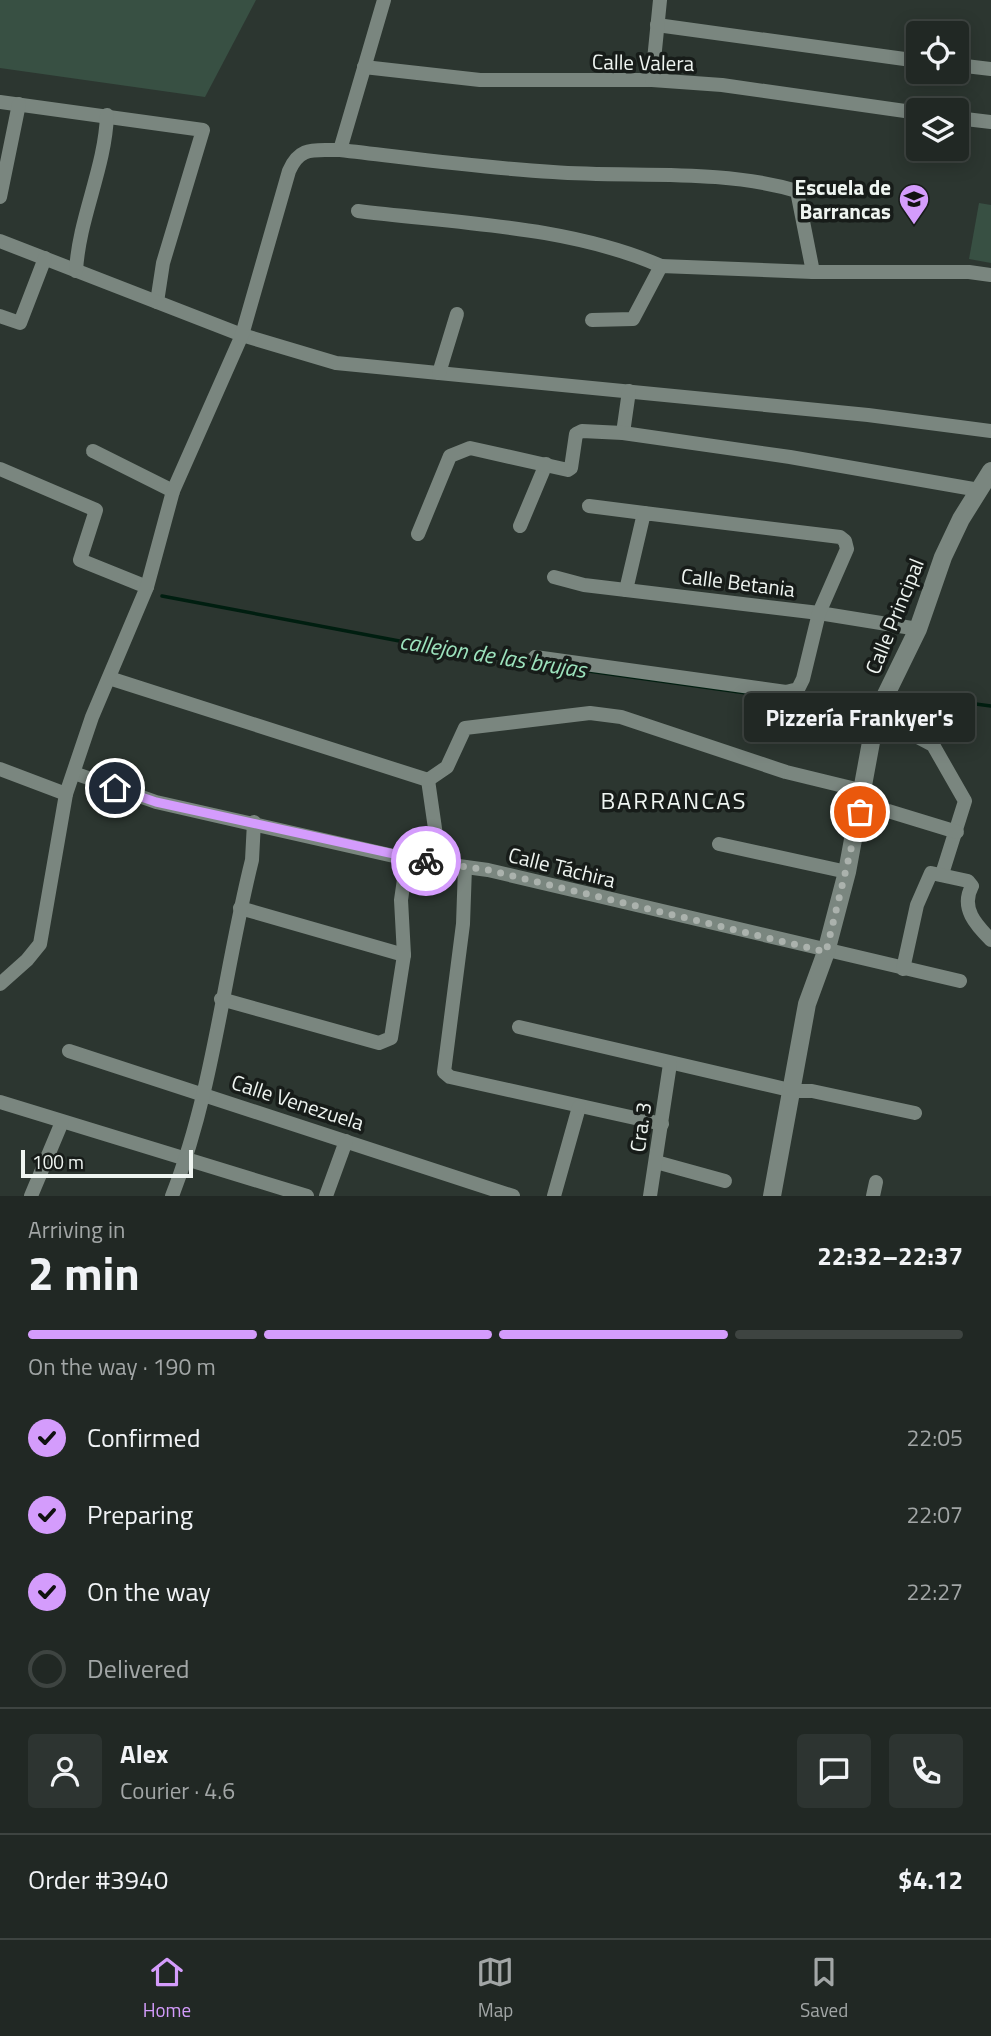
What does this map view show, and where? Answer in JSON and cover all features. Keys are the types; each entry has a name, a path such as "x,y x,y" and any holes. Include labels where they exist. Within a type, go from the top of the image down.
{"street":[{"path":"340,150 384,0"},
{"path":"652,80 660,0"},
{"path":"657,25 906,59"},
{"path":"969,66 991,69"},
{"name":"Calle Valera","path":"364,67 480,79 652,80 722,85 906,111"},
{"path":"0,102 203,130 163,263 157,303"},
{"path":"0,197 19,104"},
{"path":"76,271 78,241 106,142 107,115"},
{"path":"969,119 991,122"},
{"path":"0,984 27,960 40,944 66,794 92,716 147,587 173,491 242,335 295,157 304,151 340,150 553,172 684,176 781,186 797,191 813,272"},
{"path":"358,211 554,236 612,248 660,266 813,272 970,272 991,275"},
{"path":"0,241 242,335 337,363 629,391 991,431"},
{"path":"0,316 20,323 45,258"},
{"path":"592,320 633,319 660,266"},
{"path":"439,373 457,314"},
{"path":"623,433 629,391"},
{"path":"418,534 450,456 458,450 470,448 570,470 578,431 623,433 868,469 979,490"},
{"path":"93,451 173,491"},
{"path":"520,526 546,464"},
{"path":"0,469 96,509 80,560 147,587"},
{"name":"Calle Principal","path":"772,1196 794,1091 807,1004 826,952 848,872 876,715 918,629 943,557 991,471"},
{"path":"535,657 786,692 798,689 803,680 819,613 847,549 845,541 840,537 590,506"},
{"path":"626,590 644,513"},
{"name":"Calle Betania","path":"554,577 626,590 819,613 918,629"},
{"path":"109,678 428,780"},
{"path":"428,780 447,767 466,728 590,713 621,717 863,797 957,832"},
{"path":"876,715 933,745 965,801 942,874"},
{"path":"0,769 66,794"},
{"name":"Calle Táchira","path":"74,773 156,802 254,822 407,859 488,870 826,952 960,981"},
{"path":"428,780 440,863"},
{"path":"172,1196 186,1160 202,1093 252,860 254,822"},
{"path":"719,844 848,872"},
{"path":"221,999 379,1043 391,1038 404,955 401,900 407,859"},
{"path":"465,867 463,924 444,1072 450,1077 662,1124"},
{"path":"903,969 917,905 931,873 968,881 972,886 967,894 970,917 991,940"},
{"path":"240,908 404,955"},
{"path":"519,1027 794,1091 825,1094 915,1113"},
{"name":"Calle Venezuela","path":"69,1051 513,1196"},
{"name":"Cra. 3","path":"650,1196 670,1063"},
{"path":"0,1102 307,1196"},
{"path":"554,1196 579,1107"},
{"path":"31,1196 62,1122"},
{"path":"326,1196 346,1141"},
{"path":"656,1162 725,1181"}],"green space":[{"path":"0,0 256,0 205,97 0,68"},
{"path":"979,203 991,205 991,263 969,259"}],"waterway":[{"name":"callejon de las brujas","path":"162,596 535,664"},
{"name":"callejon de las brujas","path":"574,669 826,704"},
{"name":"callejon de las brujas","path":"953,701 991,706"}],"way so far":[{"path":"426,861 488,870 826,952 848,872 860,812"}],"place":[{"name":"Escuela de Barrancas","path":"914,226"},
{"name":"Pizzería Frankyer's","path":"860,812"}],"district":[{"name":"BARRANCAS","path":"674,800"}],"route":[{"path":"115,788 156,802 254,822 407,859 426,861"}]}
